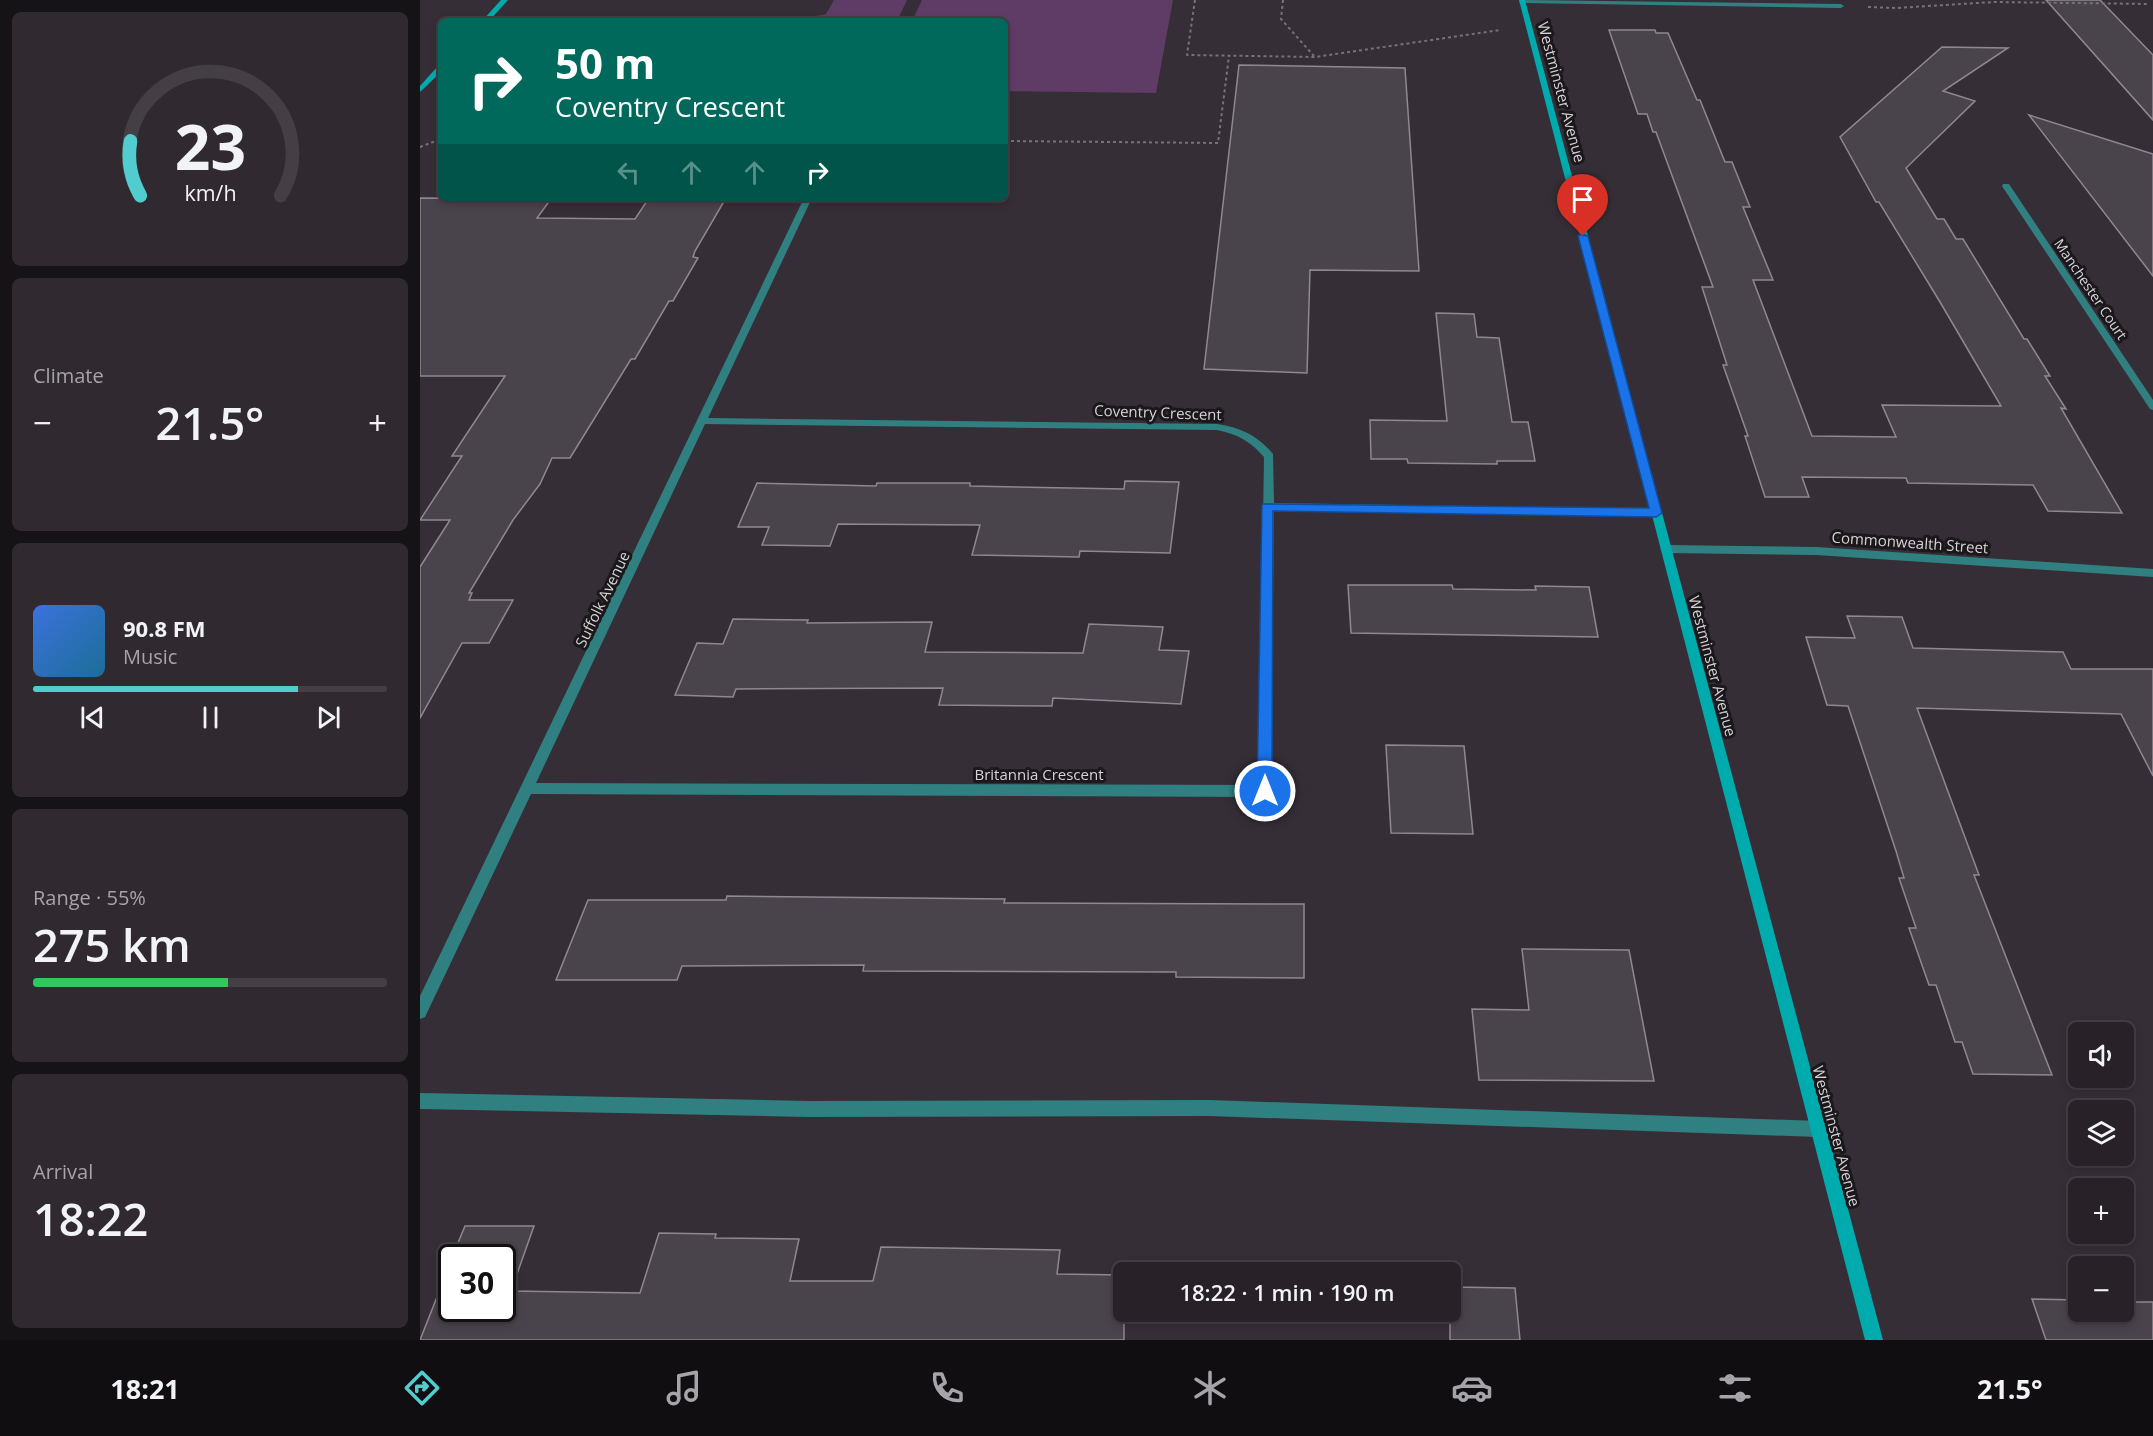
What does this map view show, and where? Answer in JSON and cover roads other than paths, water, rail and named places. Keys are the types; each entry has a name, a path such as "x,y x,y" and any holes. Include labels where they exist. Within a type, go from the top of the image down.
{"street":[{"path":"488,18 506,0"},
{"path":"1522,1 1841,6"},
{"name":"Westminster Avenue","path":"1522,1 1874,1340"},
{"path":"420,90 438,71"},
{"name":"Manchester Court","path":"2006,186 2153,407"},
{"name":"Suffolk Avenue","path":"420,1012 704,421 807,201"},
{"name":"Coventry Crescent","path":"704,421 1217,427 1242,432 1257,441 1269,456 1267,507"},
{"path":"1267,507 1656,513"},
{"name":"Britannia Crescent","path":"528,788 1265,791 1267,507"},
{"name":"Commonwealth Street","path":"1666,549 1816,551 2153,573"},
{"path":"420,1101 808,1109 1209,1108 1818,1129"}]}
